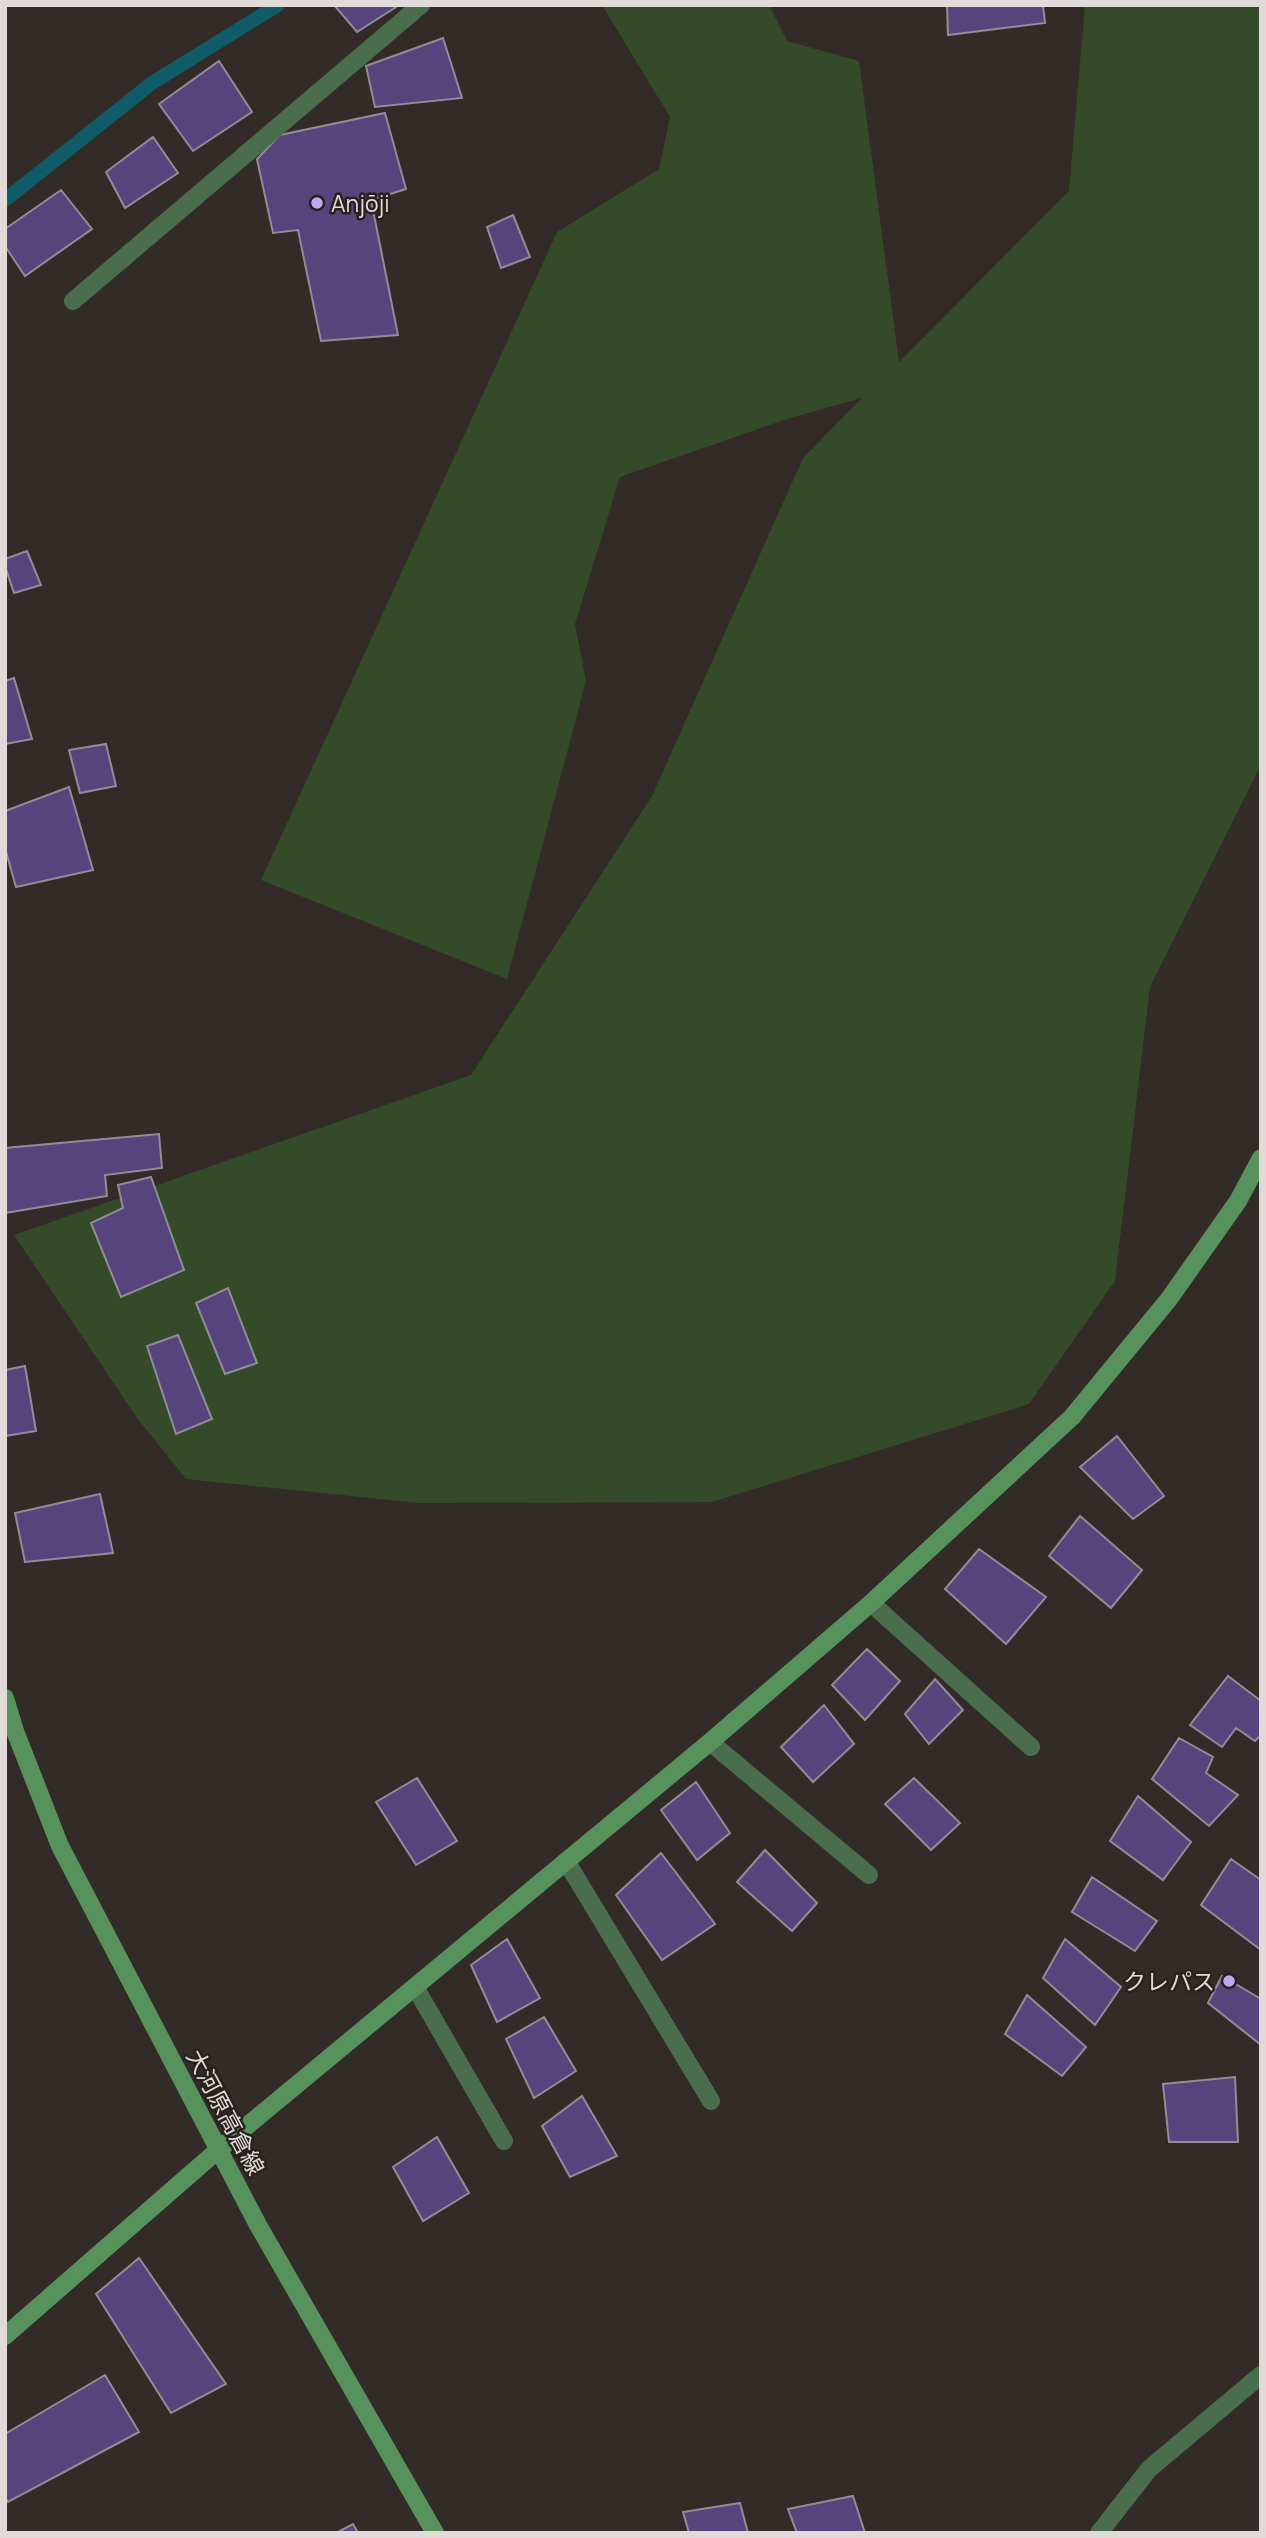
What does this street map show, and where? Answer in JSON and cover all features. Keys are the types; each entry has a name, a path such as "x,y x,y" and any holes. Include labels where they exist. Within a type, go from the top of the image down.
{"street":[{"path":"73,301 421,5"},
{"path":"5,2336 218,2150 710,1742 871,1603 1072,1417 1170,1299 1238,1201 1260,1162"},
{"path":"871,1603 1031,1747"},
{"name":"大河原高倉線","path":"5,1698 15,1731 60,1846 258,2225 435,2533"},
{"path":"710,1742 869,1875"},
{"path":"566,1861 711,2101"},
{"path":"415,1987 504,2141"},
{"path":"1099,2533 1149,2469 1261,2375"}],"green space":[{"path":"602,5 769,5 787,41 859,61 899,362 1069,191 1085,5 1261,5 1261,765 1150,987 1115,1281 1029,1404 712,1502 419,1503 186,1479 137,1418 14,1235 471,1075 652,796 803,458 862,398 790,418 620,477 575,624 586,681 507,979 261,880 557,232 659,169 670,117"}],"building":[{"path":"334,5 394,5 396,7 357,32"},
{"path":"947,5 1043,5 1045,23 948,35"},
{"path":"443,38 462,98 375,107 366,66"},
{"path":"219,61 252,112 193,151 159,104"},
{"path":"385,113 406,189 371,200 398,335 321,341 298,230 273,233 257,159 280,135"},
{"path":"153,137 178,173 125,208 106,172"},
{"path":"61,190 92,229 25,276 5,246 5,229"},
{"path":"513,215 530,257 501,268 487,227"},
{"path":"27,551 41,585 14,593 5,559"},
{"path":"14,678 32,739 5,744 5,681"},
{"path":"106,744 116,786 80,793 69,750"},
{"path":"69,787 93,870 16,887 5,848 5,811"},
{"path":"159,1134 162,1168 105,1175 107,1196 5,1213 5,1148"},
{"path":"151,1177 184,1270 121,1297 91,1223 123,1208 118,1185"},
{"path":"228,1288 257,1363 225,1374 196,1303"},
{"path":"178,1335 212,1419 176,1434 147,1346"},
{"path":"25,1366 36,1431 5,1436 5,1370"},
{"path":"1117,1436 1164,1496 1133,1519 1080,1467"},
{"path":"100,1494 113,1553 25,1562 15,1513"},
{"path":"1080,1516 1142,1570 1111,1608 1049,1556"},
{"path":"979,1549 1046,1597 1006,1644 945,1589"},
{"path":"867,1649 900,1681 865,1720 832,1685"},
{"path":"1228,1676 1261,1701 1261,1735 1255,1741 1236,1728 1222,1747 1190,1725"},
{"path":"935,1679 963,1710 929,1744 905,1714"},
{"path":"824,1705 854,1744 813,1782 781,1747"},
{"path":"1179,1738 1213,1757 1206,1773 1238,1795 1209,1826 1152,1779"},
{"path":"417,1778 457,1841 416,1865 376,1802"},
{"path":"914,1778 960,1823 931,1850 885,1804"},
{"path":"696,1782 730,1833 697,1860 661,1810"},
{"path":"1138,1796 1191,1842 1163,1880 1110,1841"},
{"path":"765,1850 817,1903 792,1931 737,1882"},
{"path":"661,1853 715,1924 662,1960 616,1895"},
{"path":"1231,1859 1261,1880 1261,1950 1201,1905"},
{"path":"1092,1877 1157,1921 1135,1951 1072,1912"},
{"path":"507,1939 540,1998 497,2022 471,1965"},
{"path":"1065,1939 1121,1987 1095,2025 1043,1978"},
{"path":"1222,1976 1261,1999 1261,2045 1208,2003"},
{"path":"1027,1995 1086,2047 1062,2076 1005,2034"},
{"path":"544,2017 576,2071 534,2098 506,2039"},
{"path":"1235,2077 1238,2142 1169,2142 1163,2084"},
{"path":"582,2096 617,2156 570,2177 542,2126"},
{"path":"437,2137 469,2193 423,2221 393,2167"},
{"path":"139,2258 226,2384 171,2413 96,2294"},
{"path":"105,2375 139,2432 8,2502 5,2497 5,2434"},
{"path":"853,2496 865,2533 797,2533 788,2509"},
{"path":"740,2503 748,2533 689,2533 683,2512"},
{"path":"353,2524 358,2533 336,2533"}],"waterway":[{"path":"5,200 152,83 278,5"}],"place":[{"name":"Anjōji","path":"317,203"},
{"name":"クレパス","path":"1229,1981"}]}
